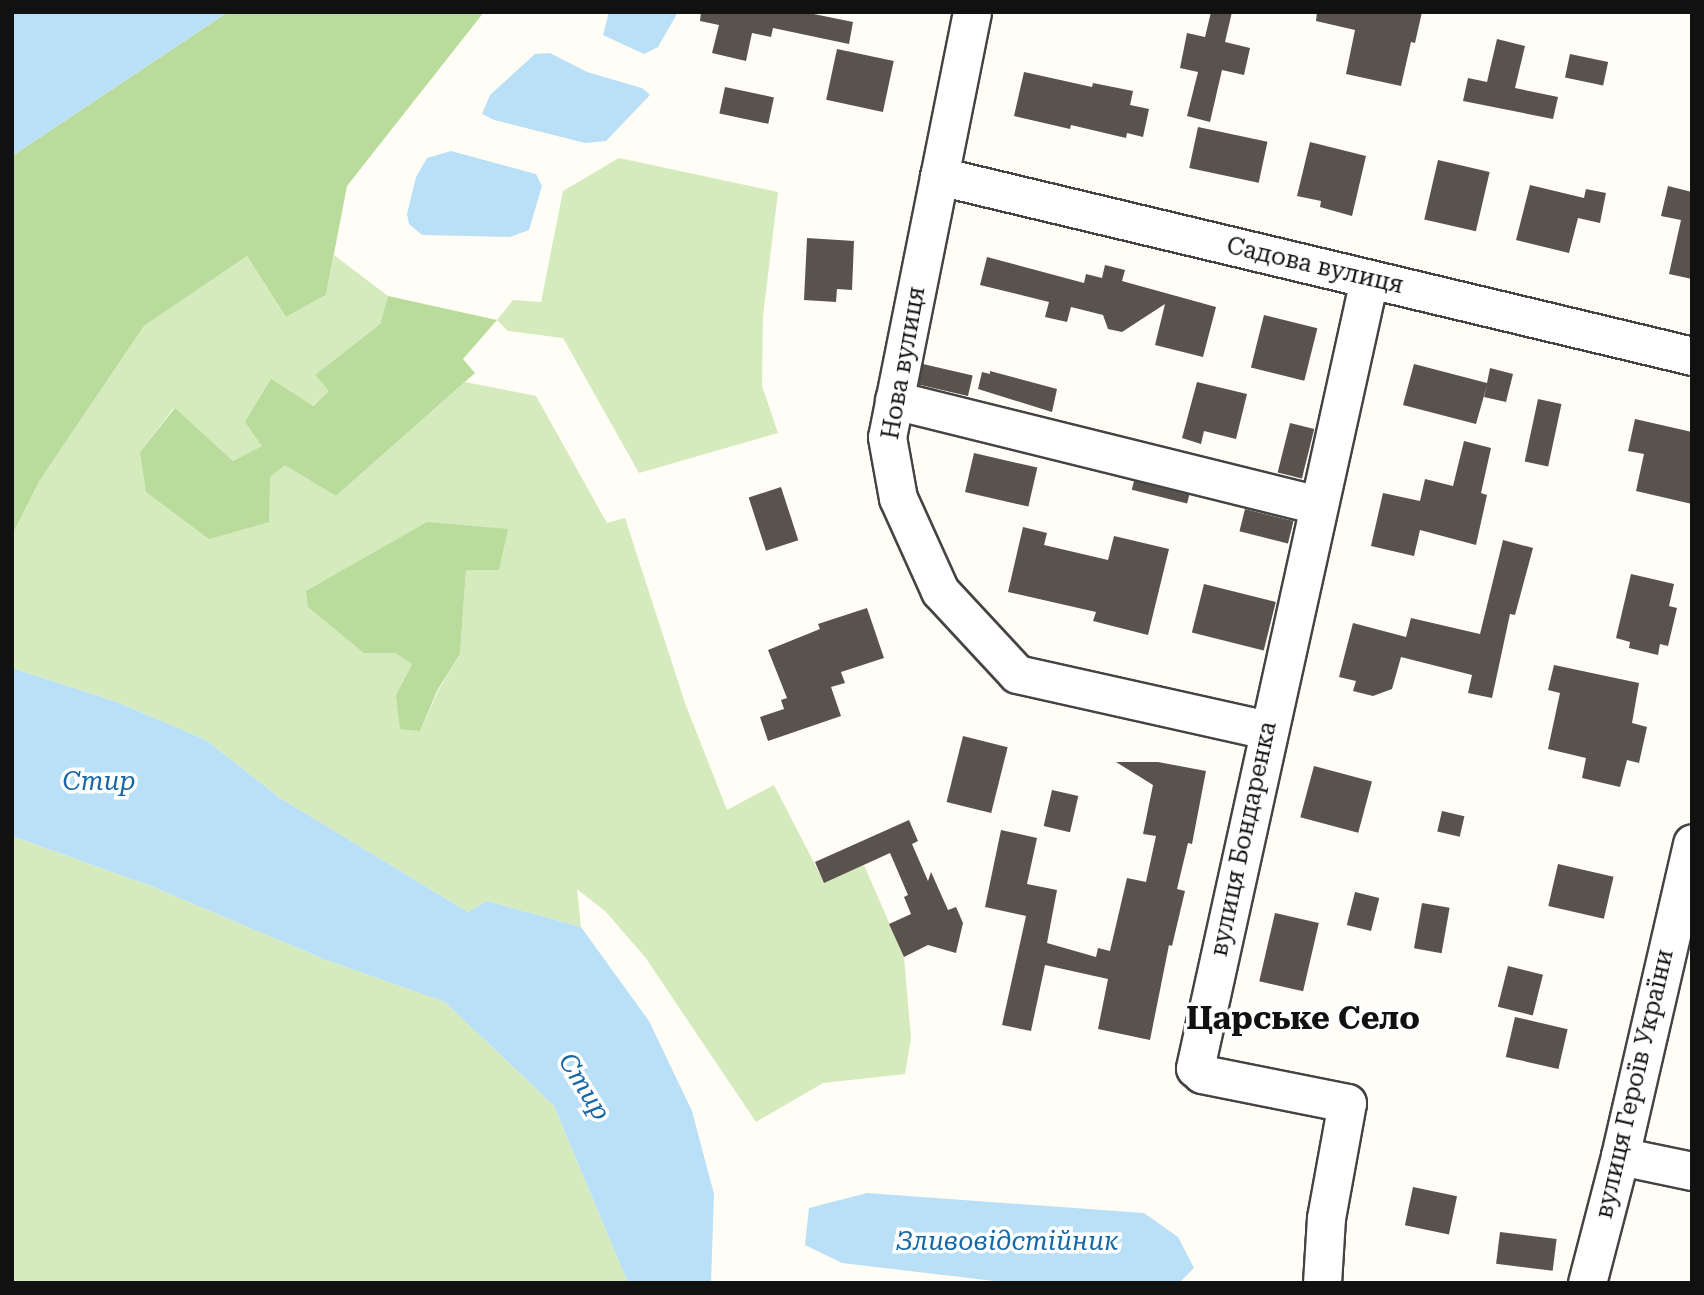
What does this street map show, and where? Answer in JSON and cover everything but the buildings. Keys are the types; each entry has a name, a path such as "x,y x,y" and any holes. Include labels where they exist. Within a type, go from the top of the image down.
{"street":[{"name":"Нова вулиця","path":"972,12 887,437 898,498 940,591 1017,674 1268,730"},
{"name":"Садова вулиця","path":"939,176 1692,356"},
{"name":"вулиця Бондаренка","path":"1322,1283 1326,1218 1347,1103 1202,1074 1195,1068 1369,279"},
{"path":"894,400 1318,505"},
{"name":"вулиця Героїв України","path":"1587,1283 1620,1156 1692,843"},
{"path":"1620,1156 1692,1171"}],"green space":[{"path":"228,12 484,12 347,186 326,295 286,317 247,256 144,326 40,480 12,535 12,156"},
{"path":"619,158 778,192 763,316 762,386 778,433 639,473 563,338 508,331 497,320 513,300 541,302 563,191"},
{"path":"334,255 388,296 380,324 315,375 330,391 263,446 233,461 174,408 140,452 270,476 285,464 336,496 465,382 536,396 607,523 625,518 685,703 727,810 774,785 824,882 864,865 904,957 911,1038 905,1074 823,1083 756,1122 645,957 606,912 577,889 581,927 487,901 468,912 280,798 206,740 117,702 12,668 12,535 40,480 144,326 247,256 286,317 326,295","holes":["427,522 466,570 460,654 438,691 420,731 396,695 412,664 395,653"]},
{"path":"388,296 497,320 463,359 475,373 336,496 285,465 270,477 269,522 209,539 146,492 140,452 175,408 233,461 262,446 245,422 271,379 313,406 329,391 315,375 380,324"},
{"path":"427,522 508,529 499,570 466,570 460,654 437,691 420,731 400,729 396,695 412,664 395,653 364,653 308,607 306,591"},
{"path":"12,836 151,886 326,960 445,1002 554,1106 628,1283 12,1283"}],"water":[{"path":"12,12 228,12 12,156"},
{"path":"609,12 678,12 658,47 644,54 603,35"},
{"path":"550,53 587,72 642,88 650,95 606,141 585,143 494,120 482,114 490,95 535,54"},
{"path":"451,151 536,174 542,186 529,230 510,237 422,235 409,224 407,214 416,177 427,158"},
{"name":"Стир","path":"12,668 117,702 206,740 280,798 468,912 487,901 581,927 649,1021 692,1111 714,1194 711,1283 628,1283 554,1106 445,1002 326,960 151,886 12,836"},
{"name":"Зливовідстійник","path":"867,1193 1144,1213 1178,1237 1194,1268 1179,1283 1011,1283 842,1263 805,1245 809,1208"}],"district":[{"name":"Царське Село","path":"1303,1018"}]}
